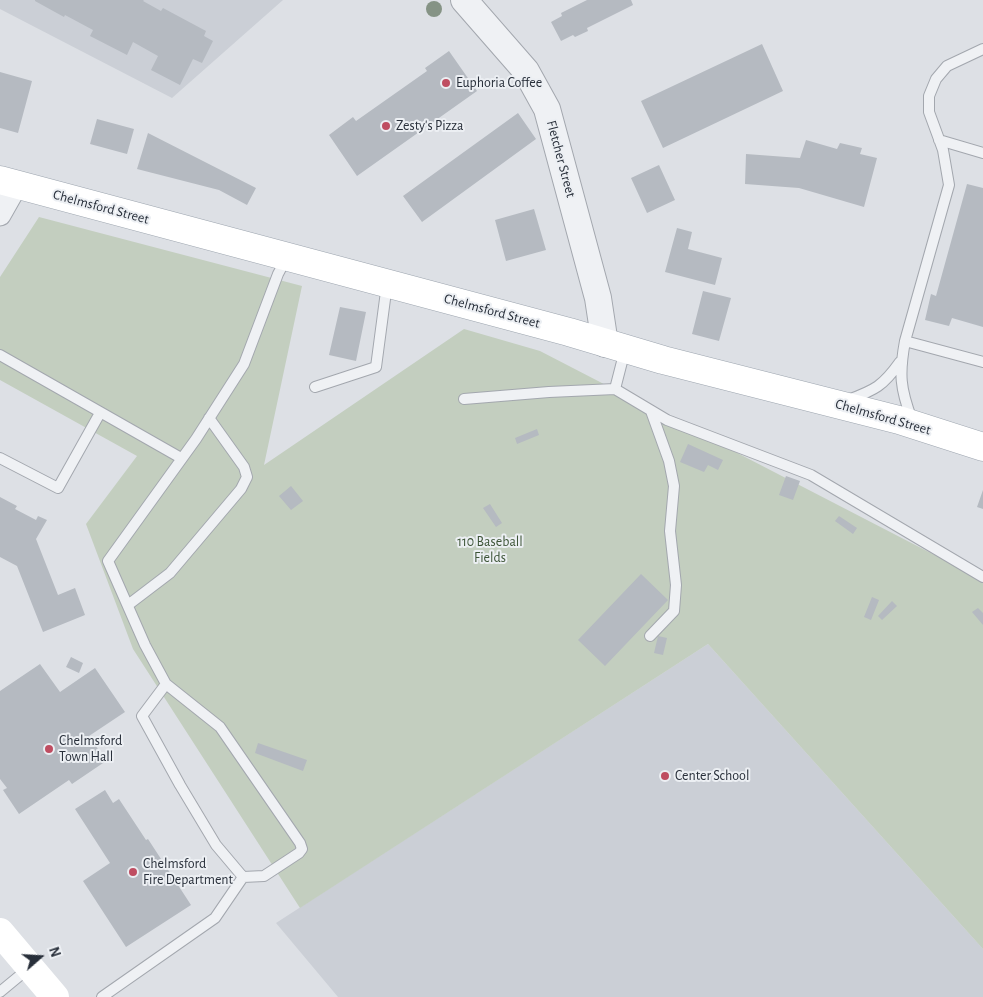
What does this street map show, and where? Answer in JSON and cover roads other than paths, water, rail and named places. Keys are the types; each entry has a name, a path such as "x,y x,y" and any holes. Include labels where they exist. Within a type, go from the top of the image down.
{"main road":[{"name":"Chelmsford Street","path":"9,183 838,404 983,447"},
{"path":"0,932 55,997"}],"street":[{"name":"Fletcher Street","path":"464,0 526,71 547,109 598,298 615,346"},
{"path":"0,215 9,183"}],"lane":[{"path":"914,425 900,382 900,362 949,185 943,150 929,112 929,96 936,79 947,66 983,49"},
{"path":"939,140 983,153"},
{"path":"243,877 264,876 299,853 302,849 300,843 220,727 166,684 145,645 108,561 209,418 244,364 278,274 288,256"},
{"path":"315,387 376,367 387,283"},
{"path":"905,341 983,362"},
{"path":"615,346 615,390"},
{"path":"0,355 181,458"},
{"path":"838,404 872,391 888,379 900,362"},
{"path":"464,399 549,392 615,390 667,420 811,474 983,577"},
{"path":"650,636 674,612 676,585 670,531 674,486 669,461 651,411"},
{"path":"0,458 58,488 100,413"},
{"path":"128,605 170,573 241,489 247,477 244,467 209,418"},
{"path":"166,684 142,716 216,845 243,877"},
{"path":"102,997 215,918 243,877"},
{"path":"0,992 30,967"}],"place":[{"name":"Euphoria Coffee","path":"446,83"},
{"name":"Zesty's Pizza","path":"386,126"},
{"name":"Chelmsford Town Hall","path":"49,749"},
{"name":"Center School","path":"665,776"},
{"name":"Chelmsford Fire Department","path":"133,872"}],"park label":[{"name":"110 Baseball Fields","path":"490,550"}]}
